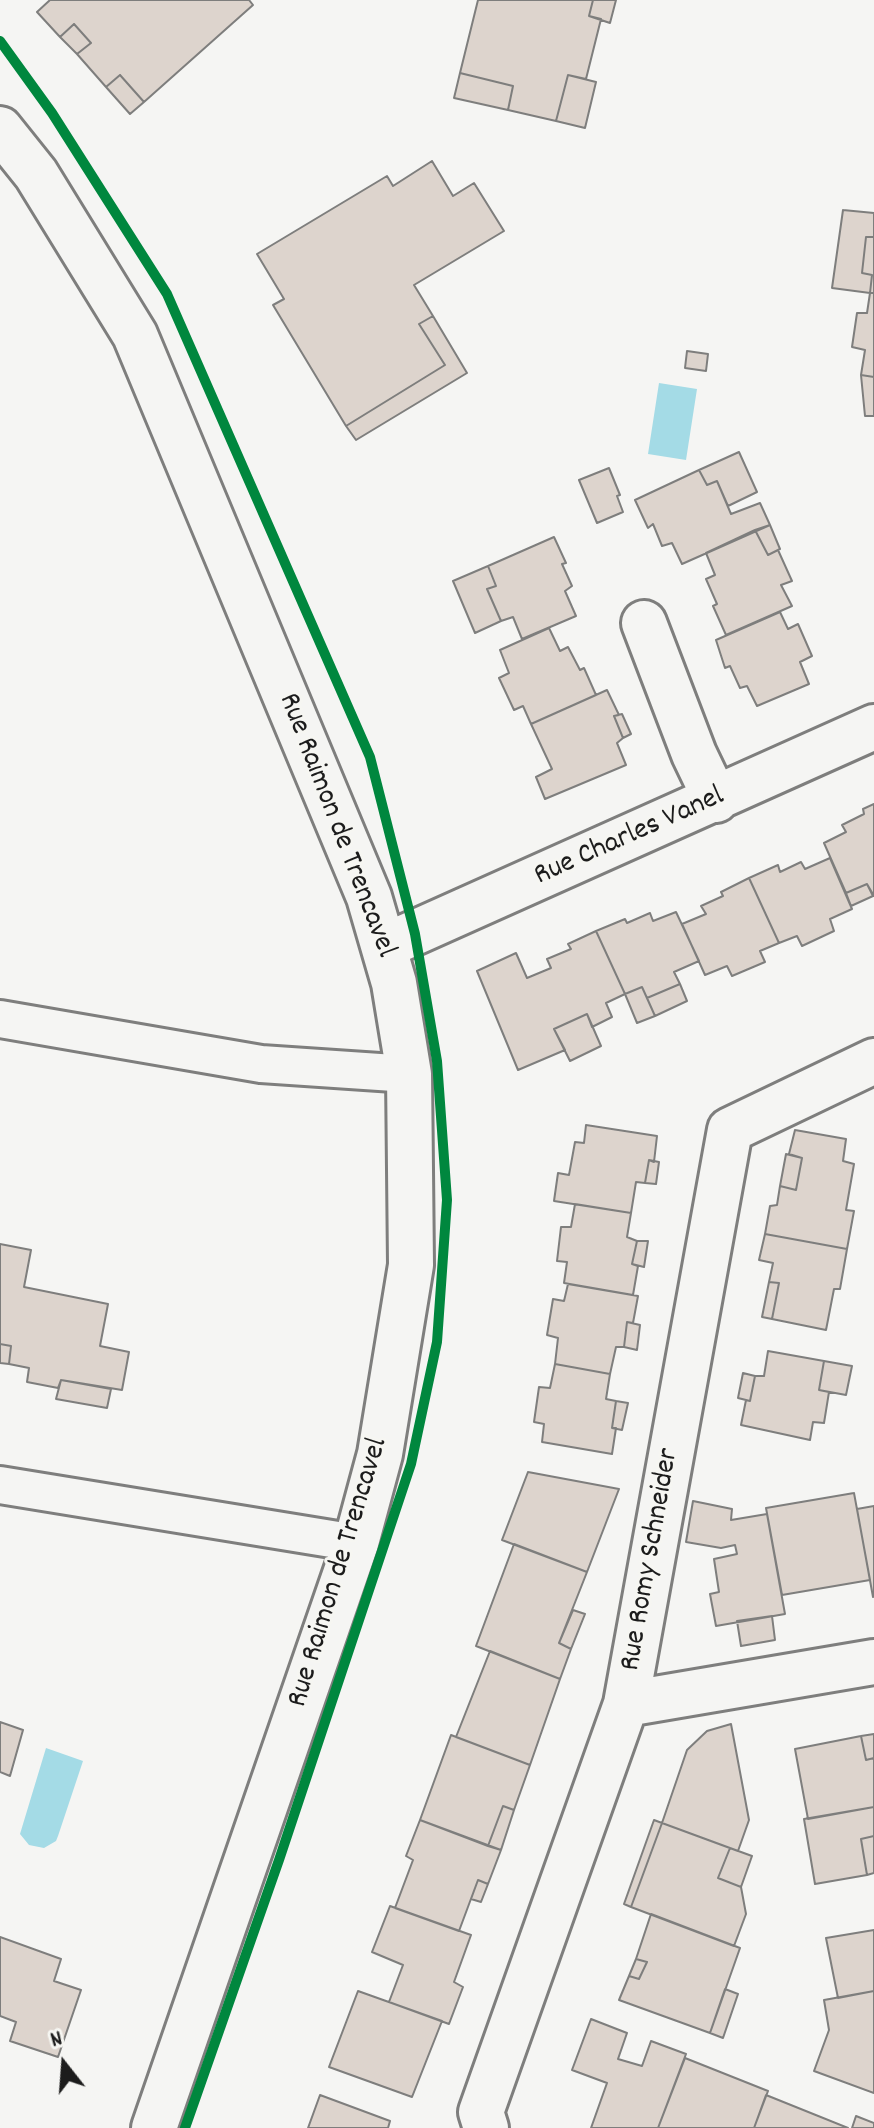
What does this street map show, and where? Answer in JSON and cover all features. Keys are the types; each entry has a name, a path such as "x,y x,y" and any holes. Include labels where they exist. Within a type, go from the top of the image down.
{"street":[{"name":"Rue Raimon de Trencavel","path":"0,129 36,174 135,335 363,882 394,983 409,1074 411,1265 380,1454 356,1543 154,2128"},
{"path":"644,623 694,754 716,800"},
{"name":"Rue Charles Vanel","path":"385,946 874,727"},
{"name":"Rue Romy Schneider","path":"486,2128 481,2112 626,1704 730,1130 874,1061"},
{"path":"626,1704 874,1662"}],"lane":[{"path":"0,1019 261,1064 409,1074"},
{"path":"0,1485 356,1543"}],"water":[{"path":"659,383 697,389 686,460 648,454"},
{"path":"46,1748 83,1761 56,1841 44,1848 29,1845 20,1834"}],"building":[{"path":"50,0 249,0 253,5 144,102 120,75 106,87 77,54 91,43 74,24 60,37 37,12"},
{"path":"478,0 593,0 589,16 601,19 586,79 568,75 556,121 508,110 513,86 460,73"},
{"path":"593,0 616,0 610,23 589,16"},
{"path":"74,24 91,43 77,54 60,37"},
{"path":"460,73 513,86 508,110 454,98"},
{"path":"120,75 144,102 130,114 106,87"},
{"path":"568,75 596,82 585,128 556,121"},
{"path":"432,161 453,196 474,183 504,231 414,285 433,316 419,324 445,365 346,426 273,305 284,299 257,254 387,176 393,186"},
{"path":"843,210 874,213 874,237 866,237 862,273 872,275 870,293 832,288"},
{"path":"866,237 874,237 874,293 870,293 872,275 862,273"},
{"path":"870,293 874,293 874,377 861,375 865,350 852,347 857,313 867,313"},
{"path":"433,316 467,373 356,440 346,426 445,365 419,324"},
{"path":"687,351 708,354 706,371 685,368"},
{"path":"861,375 874,377 874,416 865,416"},
{"path":"739,452 757,492 728,506 717,481 707,485 699,470"},
{"path":"609,468 623,512 597,523 579,480"},
{"path":"699,470 707,485 717,481 731,514 760,503 770,525 682,564 672,543 662,546 653,524 648,528 635,500"},
{"path":"770,525 780,549 768,555 755,530"},
{"path":"755,530 768,555 778,550 792,581 781,585 792,606 726,635 713,606 717,604 706,579 715,575 706,553"},
{"path":"554,537 566,563 562,564 572,586 565,591 576,616 522,639 513,617 501,621 487,589 496,586 488,566"},
{"path":"488,566 496,586 487,589 501,621 475,633 453,581"},
{"path":"780,612 788,629 798,624 812,656 800,662 809,684 757,706 747,686 740,688 730,666 725,668 716,640"},
{"path":"549,628 560,651 568,647 580,670 584,668 596,695 531,724 523,706 514,710 499,678 509,673 500,650"},
{"path":"607,690 619,715 614,716 623,738 617,743 626,765 545,799 536,777 552,769 531,724"},
{"path":"622,714 631,734 623,738 614,716"},
{"path":"874,804 874,896 867,884 846,893 824,843 846,832 842,825 864,814 863,809"},
{"path":"830,858 852,909 830,919 834,931 802,946 797,936 779,943 749,878 778,865 780,872 801,862 805,869"},
{"path":"749,878 779,943 760,951 765,962 732,976 727,966 705,975 682,924 706,914 701,906 723,896 721,892"},
{"path":"867,884 873,896 851,906 846,893"},
{"path":"676,912 699,961 674,972 680,984 647,998 642,987 625,994 596,931 650,913 653,921"},
{"path":"596,931 625,994 606,1003 612,1017 592,1027 587,1014 554,1029 565,1050 518,1070 477,971 516,953 527,978 551,968 547,959 571,949 568,944"},
{"path":"680,984 687,1001 655,1016 647,998"},
{"path":"642,987 655,1016 637,1023 625,994"},
{"path":"587,1014 601,1046 570,1061 554,1029"},
{"path":"586,1125 657,1136 654,1162 649,1160 645,1183 636,1182 631,1213 554,1201 558,1173 569,1175 575,1142 584,1143"},
{"path":"795,1130 846,1139 843,1161 854,1164 846,1210 854,1211 847,1249 765,1234 770,1206 777,1205 780,1186 796,1190 802,1158 789,1154"},
{"path":"786,1154 802,1158 796,1190 780,1186"},
{"path":"649,1160 659,1162 656,1184 645,1183"},
{"path":"575,1204 631,1213 627,1237 637,1241 632,1264 638,1266 633,1295 564,1283 567,1262 557,1261 561,1227 571,1227"},
{"path":"765,1234 847,1249 840,1289 834,1289 826,1330 772,1319 779,1283 769,1282 773,1263 759,1260"},
{"path":"637,1241 648,1241 644,1267 632,1264"},
{"path":"0,1244 31,1250 24,1287 108,1304 100,1346 129,1352 122,1390 61,1380 58,1388 27,1382 29,1368 9,1364 11,1346 0,1344"},
{"path":"769,1282 779,1283 772,1319 762,1317"},
{"path":"568,1284 638,1296 633,1323 627,1322 624,1347 616,1347 610,1374 555,1364 558,1338 547,1335 553,1299 564,1301"},
{"path":"627,1322 640,1325 637,1350 624,1347"},
{"path":"0,1344 11,1346 9,1364 0,1363"},
{"path":"768,1351 824,1361 819,1390 829,1392 824,1423 813,1422 810,1440 741,1425 755,1376 764,1376"},
{"path":"824,1361 852,1366 846,1395 819,1390"},
{"path":"555,1364 610,1374 606,1399 616,1401 612,1454 542,1442 544,1424 534,1422 539,1387 550,1388"},
{"path":"743,1373 755,1376 750,1401 738,1398"},
{"path":"61,1380 111,1389 107,1408 56,1399"},
{"path":"616,1401 628,1403 622,1430 612,1428"},
{"path":"528,1472 619,1489 587,1572 502,1540"},
{"path":"854,1493 870,1580 782,1595 766,1508"},
{"path":"693,1501 732,1509 731,1520 767,1514 785,1614 716,1626 710,1594 719,1592 714,1559 737,1554 735,1545 721,1548 686,1542"},
{"path":"874,1506 874,1596 873,1597 857,1509"},
{"path":"514,1544 587,1572 559,1643 571,1649 560,1679 476,1646"},
{"path":"573,1610 585,1614 571,1649 559,1643"},
{"path":"772,1616 775,1640 741,1646 737,1621"},
{"path":"490,1651 560,1679 530,1765 456,1737"},
{"path":"0,1722 23,1730 10,1776 0,1772"},
{"path":"731,1724 749,1820 738,1851 662,1823 687,1750 707,1731"},
{"path":"874,1734 874,1758 866,1760 861,1736"},
{"path":"451,1735 530,1765 514,1810 503,1806 488,1846 420,1820"},
{"path":"861,1736 866,1760 874,1758 874,1807 808,1819 795,1749"},
{"path":"503,1806 514,1810 501,1850 488,1846"},
{"path":"874,1807 874,1836 861,1839 867,1875 815,1884 804,1819"},
{"path":"420,1820 501,1850 488,1884 478,1880 459,1931 395,1908 413,1860 406,1856"},
{"path":"654,1820 662,1823 631,1907 624,1904"},
{"path":"662,1823 730,1848 718,1878 741,1887 746,1914 734,1946 631,1907"},
{"path":"874,1836 874,1873 867,1875 861,1839"},
{"path":"730,1848 752,1856 741,1887 718,1878"},
{"path":"478,1880 488,1884 481,1902 471,1899"},
{"path":"390,1906 471,1935 454,1982 463,1987 449,2024 389,2002 403,1965 372,1952"},
{"path":"651,1914 740,1948 710,2033 619,2000 629,1976 639,1979 647,1962 636,1959"},
{"path":"874,1930 874,1991 838,1998 826,1938"},
{"path":"0,1937 61,1959 54,1981 81,1990 58,2057 10,2041 16,2022 0,2016"},
{"path":"636,1959 647,1962 639,1979 629,1976"},
{"path":"725,1989 738,1994 723,2038 710,2033"},
{"path":"358,1991 442,2021 412,2097 329,2067"},
{"path":"874,1991 874,2093 814,2071 829,2030 824,2000"},
{"path":"591,2019 627,2033 618,2059 642,2066 651,2041 686,2054 658,2128 591,2128 607,2083 572,2070"},
{"path":"685,2058 768,2091 754,2128 658,2128"},
{"path":"320,2095 390,2121 388,2128 308,2128"},
{"path":"766,2095 848,2128 754,2128"},
{"path":"856,2116 874,2123 874,2128 852,2128"}],"cycle path":[{"path":"0,41 52,113 167,294 370,757 415,934 437,1061 447,1200 437,1342 411,1464 279,1860 185,2128"}]}
